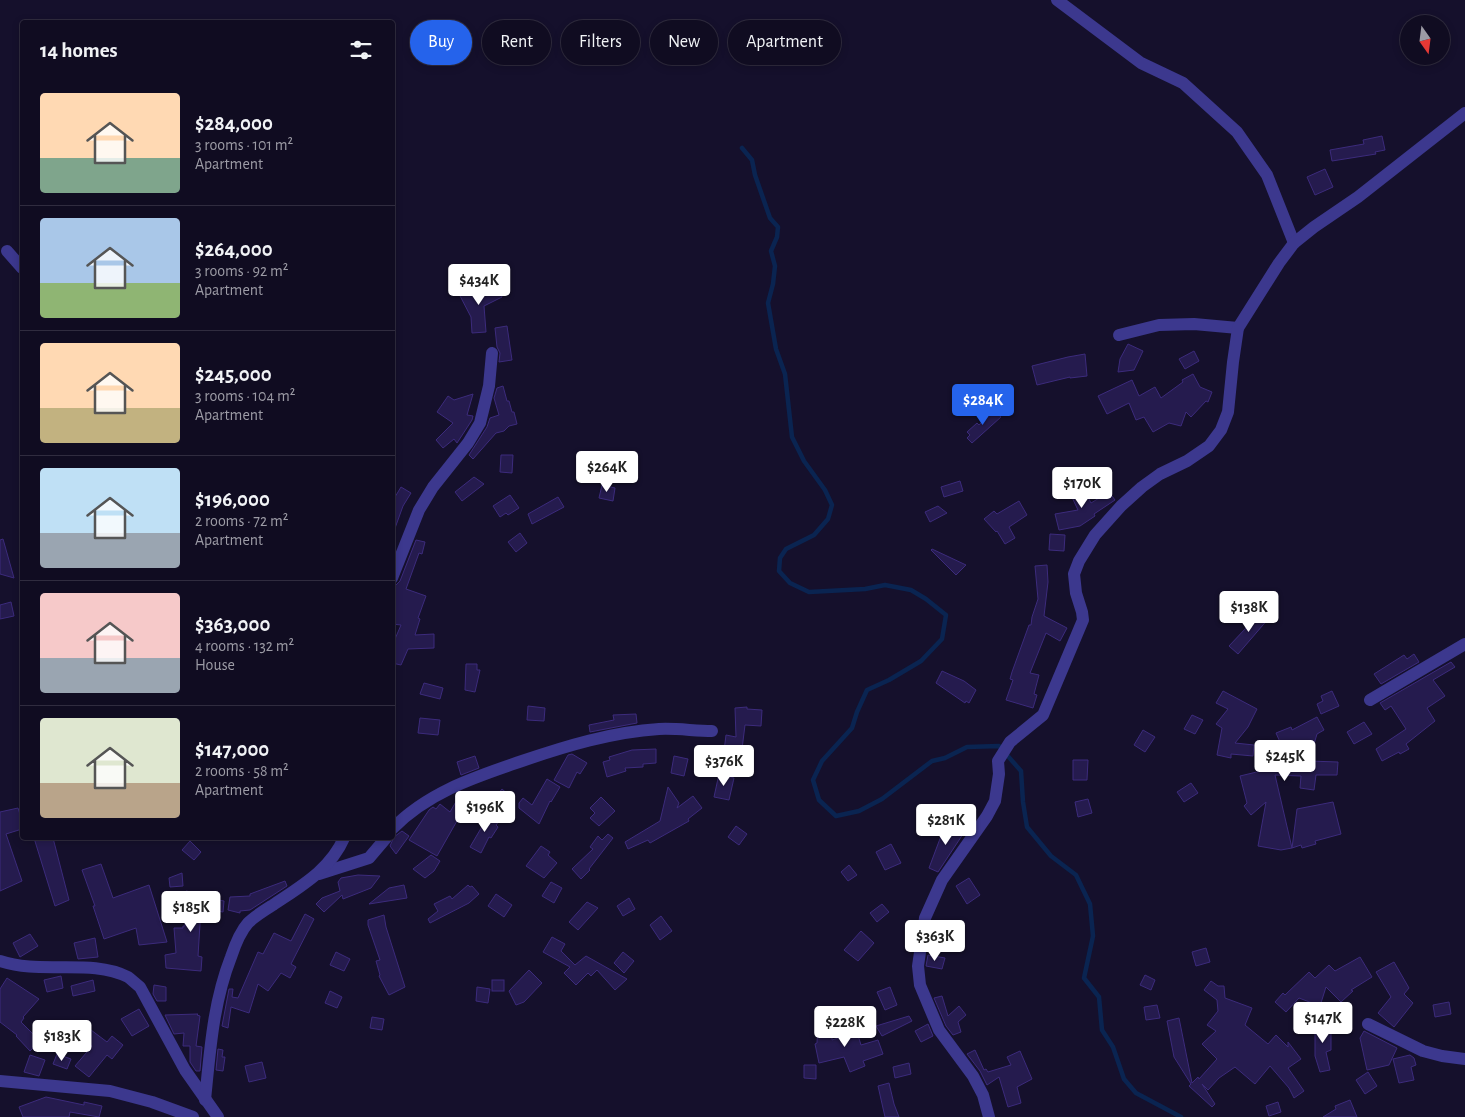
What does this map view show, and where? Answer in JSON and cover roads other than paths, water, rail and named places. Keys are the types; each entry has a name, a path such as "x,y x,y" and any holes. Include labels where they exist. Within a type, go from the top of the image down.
{"street":[{"path":"1057,0 1141,63 1183,83 1237,132 1267,175 1294,243"},
{"path":"988,1117 983,1095 973,1076 939,1030 920,985 918,966 926,918 942,880 996,800 1000,774 998,761 1010,742 1043,715 1080,629 1083,620 1076,593 1074,574 1079,561 1095,535 1121,506 1160,474 1187,461 1209,446 1221,430 1228,412 1238,328 1279,263 1294,243 1365,192 1465,113"},
{"path":"7,251 20,266"},
{"path":"1119,335 1159,325 1194,324 1238,328"},
{"path":"395,570 419,510 433,487 468,443 480,424 490,386 492,353"},
{"path":"1370,700 1465,644"},
{"path":"395,826 423,803 463,782 561,748 640,731 660,729 712,731"},
{"path":"205,1100 215,1009 226,969 240,935 257,915 318,874 330,862 343,840"},
{"path":"318,874 369,858 384,840"},
{"path":"0,961 28,967 84,968 114,971 130,978 140,988 185,1070 218,1117"},
{"path":"1368,1024 1423,1051 1465,1059"},
{"path":"0,1081 110,1091 152,1102 193,1117"}],"waterway":[{"path":"742,148 752,160 755,175 770,218 778,227 777,237 771,251 775,266 768,303 776,349 785,374 792,437 804,461 825,490 832,505 828,519 814,535 786,549 780,558 779,571 790,583 809,592 865,589 885,585 911,590 946,615 942,639 921,661 889,680 867,690 852,728 822,761 813,780 819,800 836,816 859,811 882,799 932,761 945,758 967,747 999,746 1021,771 1027,827 1051,856 1076,875 1090,904 1093,936 1084,978 1099,997 1102,1030 1113,1047 1124,1079 1136,1093 1181,1117"}]}
